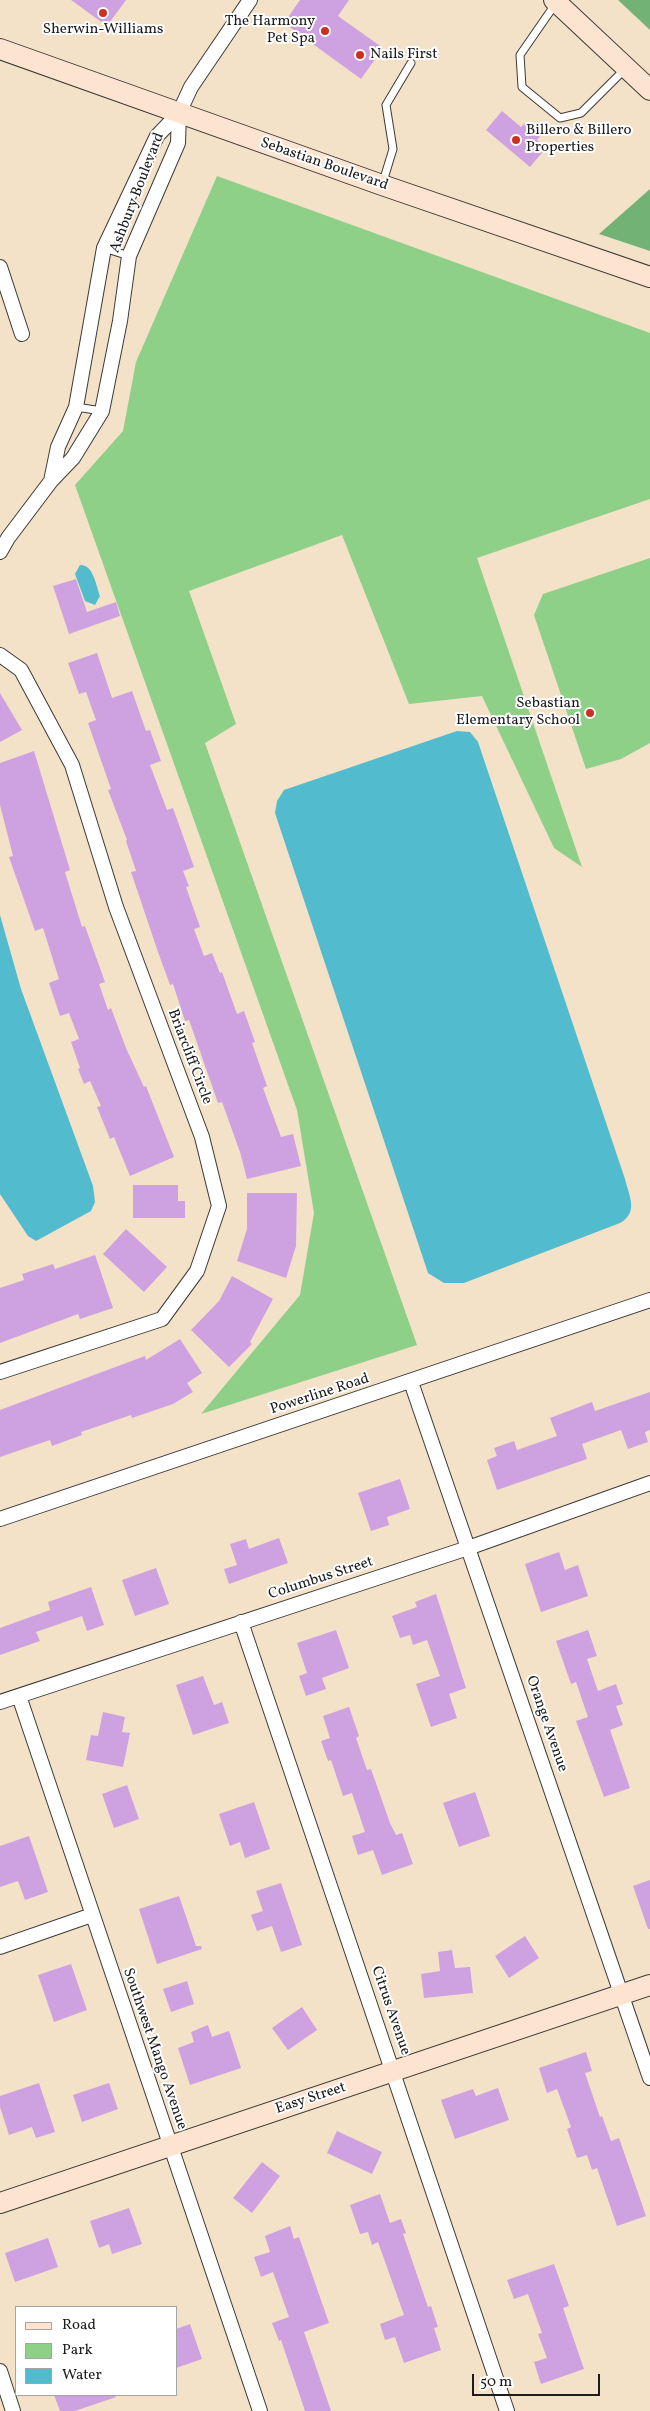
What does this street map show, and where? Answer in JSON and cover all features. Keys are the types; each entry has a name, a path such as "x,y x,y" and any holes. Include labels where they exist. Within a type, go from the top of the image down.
{"main road":[{"path":"556,1 650,90"},
{"name":"Sebastian Boulevard","path":"0,48 382,185 650,277"},
{"name":"Easy Street","path":"0,2203 650,1985"}],"street":[{"path":"179,113 191,87 250,0"},
{"name":"Ashbury Boulevard","path":"51,481 58,447 76,407 104,248 156,136 179,113"},
{"name":"Ashbury Boulevard","path":"0,552 8,538 51,481 74,458 102,411 120,321 129,256 178,143 179,113"},
{"path":"0,267 22,334"},
{"name":"Briarcliff Circle","path":"0,655 21,670 72,765 116,906 202,1137 219,1206 197,1271 162,1319 0,1372"},
{"name":"Powerline Road","path":"0,1519 650,1300"},
{"name":"Orange Avenue","path":"411,1382 650,2078"},
{"name":"Columbus Street","path":"0,1702 468,1548 650,1483"},
{"name":"Citrus Avenue","path":"241,1622 507,2411"},
{"name":"Southwest Mango Avenue","path":"19,1696 260,2411"},
{"path":"0,1946 92,1915"},
{"path":"0,2371 14,2411"}],"lane":[{"path":"556,1 520,54 522,87 560,118 580,113 626,68"},
{"path":"382,185 393,149 386,105 411,63"},
{"path":"104,248 129,256"},
{"path":"76,407 102,411"}],"green space":[{"path":"618,0 650,0 650,30"},
{"path":"217,176 650,333 650,499 477,558 582,867 554,848 482,696 409,704 342,535 189,591 236,724 205,743 417,1345 201,1414 300,1295 314,1213 297,1110 75,485 123,431 136,362"},
{"path":"650,189 650,251 599,234"},
{"path":"650,558 650,743 621,759 586,769 534,615 543,594"}],"water":[{"path":"80,565 91,571 95,581 100,596 95,605 85,601 75,574"},
{"path":"457,731 470,732 478,742 625,1179 631,1209 626,1219 620,1223 464,1283 444,1283 428,1273 275,813 277,801 284,790"},
{"path":"0,915 21,989 93,1186 95,1202 91,1211 36,1241 28,1236 0,1194"}],"building":[{"name":"Sherwin-Williams","path":"71,0 126,0 107,26"},
{"path":"300,0 349,0 338,16 383,48 361,79 284,23"},
{"path":"502,111 521,127 525,123 540,136 537,140 546,148 530,167 486,130"},
{"path":"76,579 87,612 116,602 120,616 69,634 53,586"},
{"path":"97,653 112,698 132,691 146,731 150,730 161,761 150,765 167,810 173,808 194,867 183,871 189,886 186,887 200,927 194,929 204,956 212,953 220,973 222,972 237,1014 244,1011 255,1042 252,1043 267,1086 263,1088 281,1137 293,1134 301,1166 247,1179 240,1152 222,1102 218,1103 189,1020 185,1021 173,984 170,985 158,952 131,872 136,871 127,840 108,790 111,789 88,723 96,720 86,692 79,694 68,663"},
{"path":"0,693 22,730 0,742"},
{"path":"34,751 70,870 65,872 82,927 85,926 105,982 99,984 108,1010 111,1008 126,1048 144,1087 146,1086 174,1157 130,1176 114,1137 110,1139 97,1107 101,1106 90,1081 84,1084 78,1069 80,1068 71,1042 79,1039 69,1013 60,1016 49,983 59,979 43,928 35,931 9,857 13,856 0,805 0,763"},
{"path":"133,1185 178,1185 178,1201 185,1201 185,1218 133,1218"},
{"path":"247,1193 297,1193 296,1246 286,1278 237,1261 247,1229"},
{"path":"126,1229 167,1267 144,1292 103,1254"},
{"path":"95,1255 113,1308 80,1319 78,1314 0,1343 0,1288 24,1280 22,1274 53,1264 55,1269"},
{"path":"232,1276 273,1299 250,1342 252,1344 229,1367 191,1330 219,1301"},
{"path":"180,1339 202,1373 187,1383 193,1392 173,1404 132,1418 131,1415 81,1432 82,1435 52,1446 50,1440 0,1457 0,1410 145,1356 146,1360"},
{"path":"650,1392 650,1430 645,1432 648,1442 628,1449 621,1430 582,1444 587,1459 497,1490 487,1460 497,1456 494,1448 514,1441 517,1450 557,1436 550,1418 592,1402 595,1411"},
{"path":"400,1479 410,1509 387,1517 389,1525 371,1531 358,1493"},
{"path":"279,1538 288,1563 229,1584 224,1569 237,1565 230,1544 246,1539 249,1549"},
{"path":"559,1552 565,1570 578,1565 588,1596 541,1612 525,1564"},
{"path":"156,1568 169,1604 135,1616 122,1580"},
{"path":"91,1587 104,1625 87,1631 82,1616 36,1632 40,1641 0,1655 0,1628 50,1610 48,1602"},
{"path":"436,1594 466,1688 449,1694 457,1718 431,1727 416,1684 440,1676 427,1640 413,1645 410,1635 400,1638 392,1616 417,1607 415,1602"},
{"path":"336,1630 349,1668 322,1678 326,1689 306,1696 299,1676 307,1673 297,1643"},
{"path":"588,1630 597,1656 587,1659 598,1691 616,1684 623,1704 616,1706 623,1725 610,1730 630,1788 604,1797 576,1721 588,1717 576,1682 571,1684 556,1641"},
{"path":"203,1676 214,1705 222,1702 229,1723 193,1735 176,1685"},
{"path":"349,1707 359,1736 356,1738 367,1770 371,1769 390,1823 396,1835 402,1833 413,1864 382,1875 373,1850 358,1855 352,1836 365,1832 352,1793 343,1796 331,1760 328,1761 321,1741 330,1738 323,1716"},
{"path":"103,1712 125,1717 122,1732 130,1733 123,1767 86,1760 91,1735 98,1736"},
{"path":"127,1785 139,1819 114,1828 102,1794"},
{"path":"475,1792 490,1836 459,1847 443,1803"},
{"path":"254,1802 270,1849 245,1858 240,1842 230,1846 219,1814"},
{"path":"29,1836 48,1892 25,1900 18,1881 0,1887 0,1846"},
{"path":"650,1880 650,1929 648,1929 633,1886"},
{"path":"281,1883 302,1945 281,1952 272,1926 257,1931 251,1915 263,1911 256,1891"},
{"path":"179,1896 196,1946 201,1946 202,1949 157,1964 139,1909"},
{"path":"525,1936 539,1958 509,1978 495,1956"},
{"path":"452,1950 455,1968 470,1967 473,1993 424,1998 421,1974 440,1971 438,1952"},
{"path":"71,1964 87,2010 54,2022 38,1975"},
{"path":"187,1981 194,2004 171,2012 163,1989"},
{"path":"302,2007 317,2030 288,2050 272,2028"},
{"path":"208,2025 212,2037 229,2031 241,2068 190,2085 178,2048 194,2042 191,2032"},
{"path":"586,2052 592,2071 585,2073 600,2117 602,2116 611,2141 619,2138 646,2216 617,2226 597,2168 592,2170 587,2155 577,2158 567,2129 571,2127 557,2089 547,2093 539,2068"},
{"path":"39,2083 55,2132 36,2138 32,2127 9,2135 0,2107 0,2096"},
{"path":"109,2083 118,2109 82,2122 73,2095"},
{"path":"498,2088 509,2120 455,2139 441,2100 473,2089 476,2096"},
{"path":"337,2131 382,2152 372,2174 327,2153"},
{"path":"262,2162 280,2176 252,2213 233,2198"},
{"path":"380,2194 390,2223 401,2219 406,2233 403,2234 428,2307 431,2306 438,2327 434,2328 441,2350 404,2363 395,2337 385,2340 380,2324 404,2315 378,2242 372,2245 368,2232 360,2234 350,2205"},
{"path":"129,2208 142,2244 112,2254 109,2244 99,2248 90,2221"},
{"path":"290,2226 294,2239 299,2237 329,2323 304,2332 331,2411 305,2411 281,2340 279,2341 272,2323 289,2317 273,2272 261,2277 254,2257 270,2252 265,2236"},
{"path":"48,2238 58,2267 15,2282 5,2253"},
{"path":"554,2264 569,2306 563,2308 584,2369 541,2384 534,2362 547,2358 538,2334 542,2333 528,2294 514,2299 507,2280"},
{"path":"190,2324 202,2359 178,2367 178,2328"},
{"path":"54,2396 116,2397 75,2411 60,2411"}],"place":[{"name":"Sherwin-Williams","path":"103,13"},
{"name":"The Harmony Pet Spa","path":"325,31"},
{"name":"Nails First","path":"360,55"},
{"name":"Billero & Billero Properties","path":"516,140"},
{"name":"Sebastian Elementary School","path":"590,713"}]}
